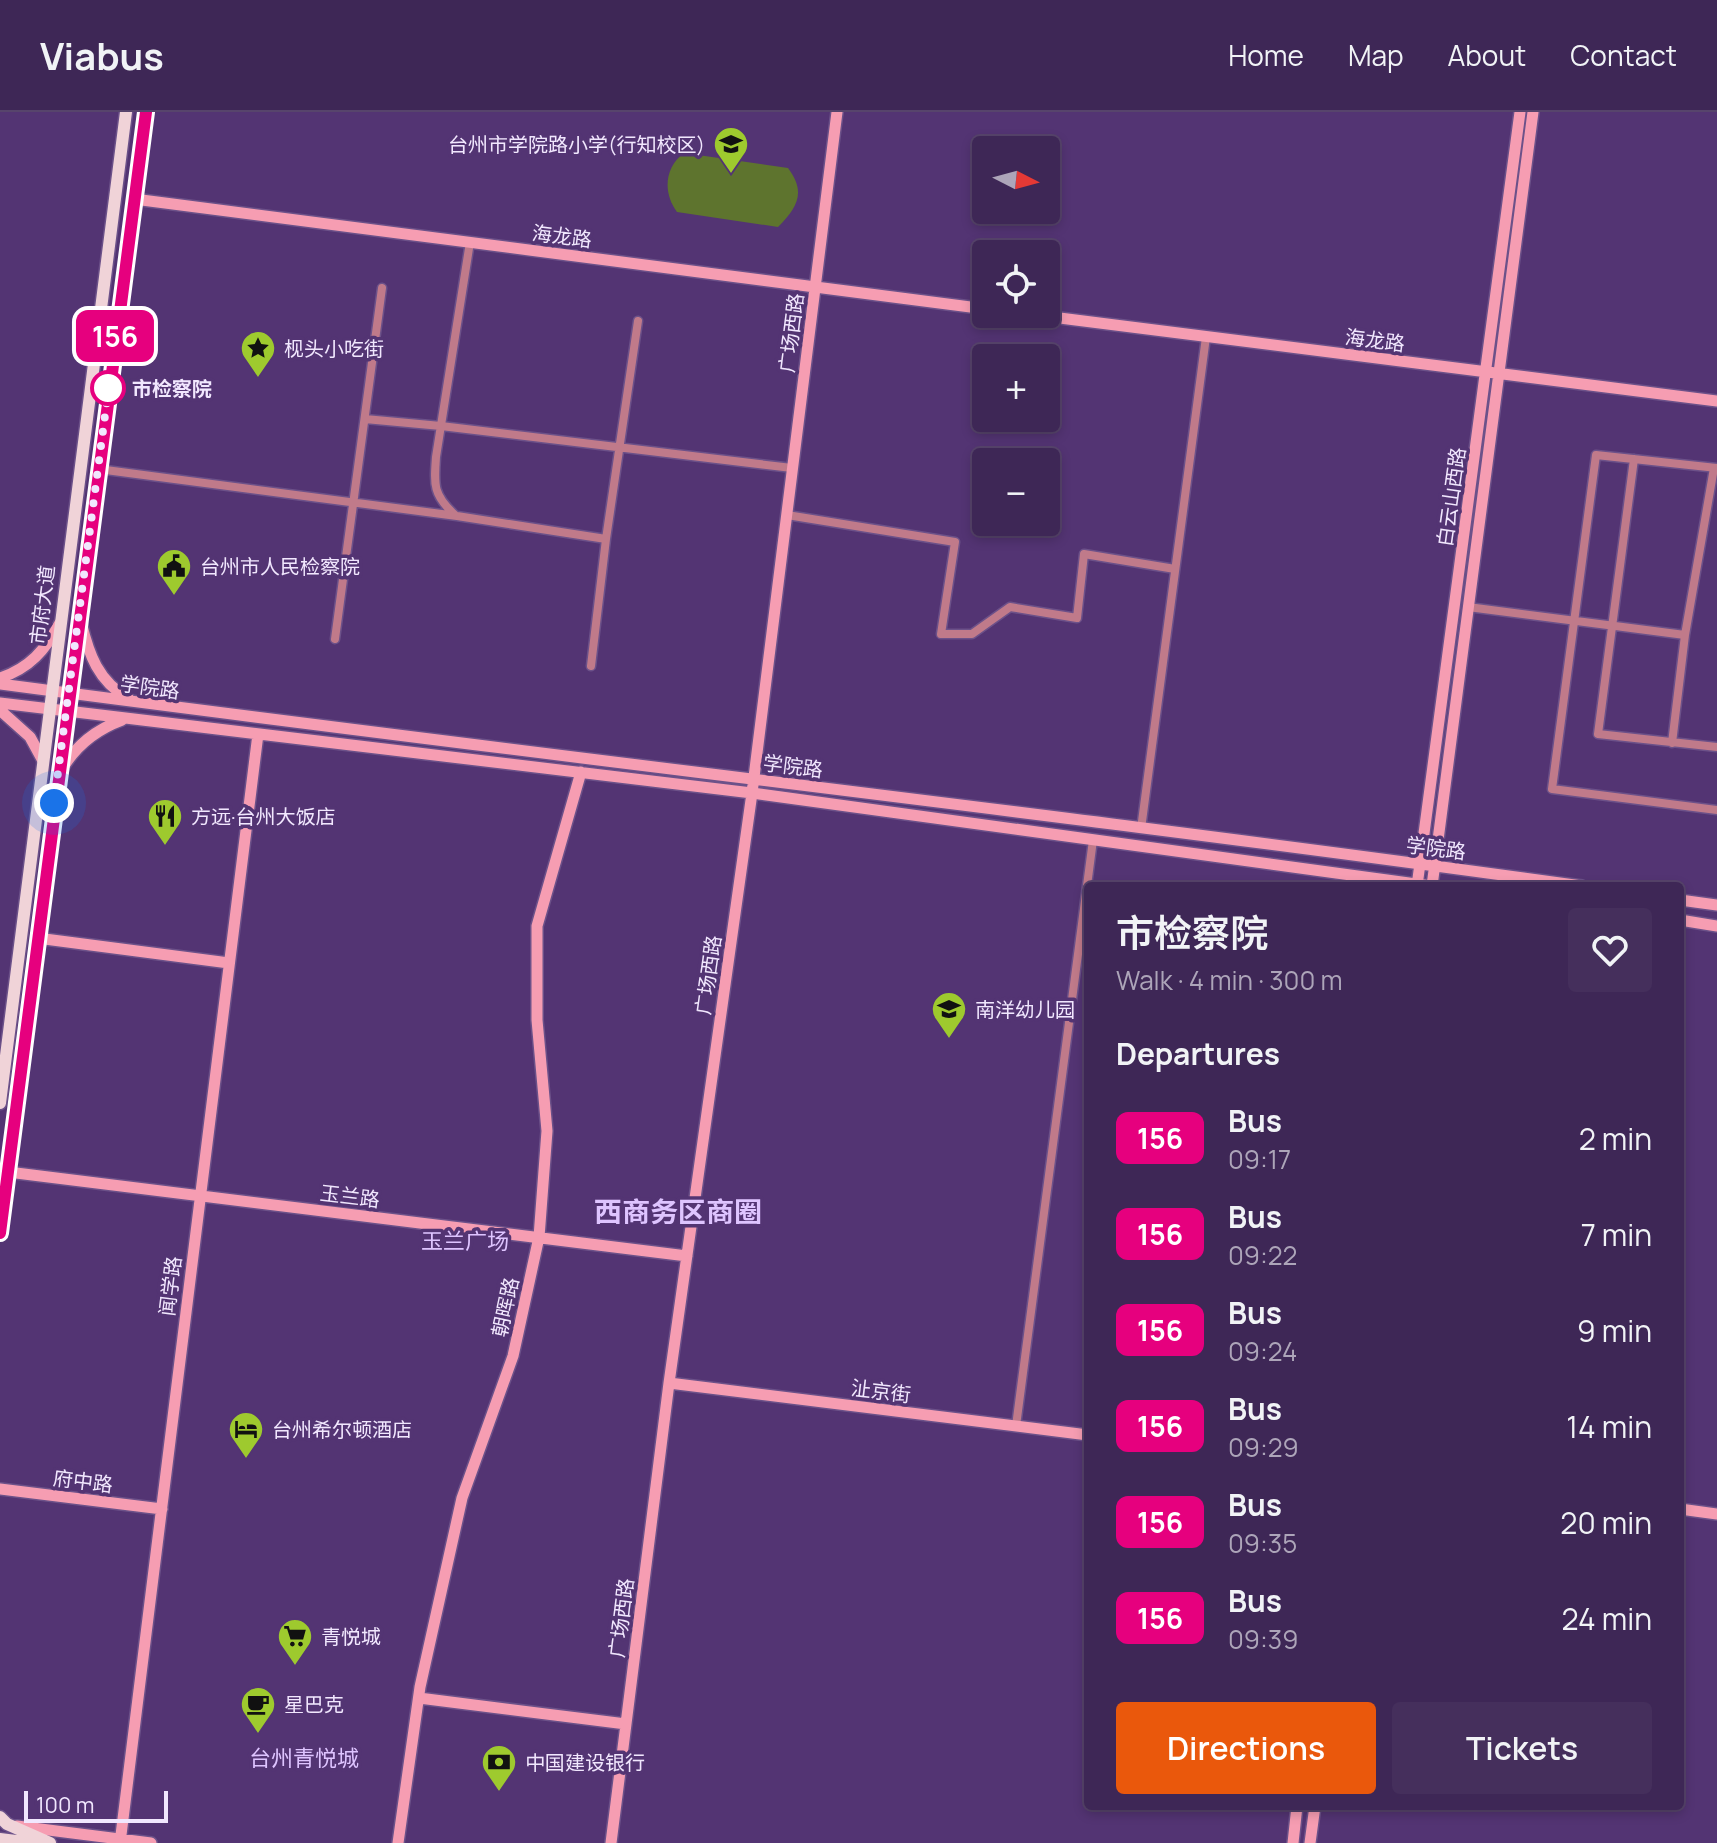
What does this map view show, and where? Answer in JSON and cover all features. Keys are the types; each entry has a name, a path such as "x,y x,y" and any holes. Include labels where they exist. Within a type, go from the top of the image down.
{"main road":[{"name":"市府大道","path":"0,1103 126,112"},
{"name":"市府大道","path":"0,1233 146,112"},
{"name":"广场西路","path":"611,1843 669,1383 754,779 837,112"},
{"name":"白云山西路","path":"1417,882 1520,112"},
{"name":"白云山西路","path":"1433,882 1533,112"},
{"name":"海龙路","path":"134,199 972,307"},
{"name":"海龙路","path":"1060,318 1717,401"},
{"path":"79,614 98,672 109,685 136,704"},
{"path":"0,681 28,666 42,652 60,623"},
{"name":"学院路","path":"0,681 136,704 754,779 1553,882"},
{"name":"学院路","path":"0,703 752,793 1395,882"},
{"path":"0,710 30,737 42,759"},
{"path":"58,777 69,756 91,735 127,718"},
{"name":"闻学路","path":"120,1841 258,734"},
{"name":"朝晖路","path":"398,1843 419,1698 462,1498 513,1356 539,1237 547,1131 537,1020 537,926 581,772"},
{"path":"1684,901 1717,905"},
{"path":"1684,921 1717,926"},
{"path":"37,938 229,963"},
{"name":"玉兰路","path":"8,1172 687,1256"},
{"name":"沚京街","path":"669,1383 1084,1434"},
{"name":"府中路","path":"0,1489 162,1509"},
{"path":"1684,1510 1717,1514"},
{"path":"419,1698 626,1724"},
{"path":"1293,1843 1297,1810"},
{"path":"1310,1843 1314,1810"},
{"path":"4,1821 120,1841 151,1843"},
{"path":"4,1821 50,1843"},
{"path":"0,1839 32,1843"}],"street":[{"path":"457,516 443,504 434,487 470,242"},
{"path":"335,639 382,288"},
{"path":"591,666 638,321"},
{"path":"1141,829 1206,337"},
{"path":"365,419 792,468"},
{"path":"1672,743 1685,635 1715,468 1596,455 1552,789 1717,810"},
{"path":"1634,459 1598,734 1717,747"},
{"path":"98,469 457,516 606,539"},
{"path":"787,515 955,542 941,634 972,634 1010,607 1077,618 1084,554 1175,569"},
{"path":"1468,607 1685,635"},
{"path":"1087,882 1093,840"},
{"path":"1016,1426 1084,908"}],"green space":[{"path":"684,153 788,168 797,185 795,206 778,227 677,212 669,197 668,181 672,166"}],"bus line":[{"name":"156","path":"0,1233 146,112"}],"place":[{"name":"台州市学院路小学(行知校区)","path":"731,175"},
{"name":"枧头小吃街","path":"258,379"},
{"name":"市检察院","path":"108,388"},
{"name":"台州市人民检察院","path":"174,597"},
{"name":"方远·台州大饭店","path":"165,847"},
{"name":"南洋幼儿园","path":"949,1040"},
{"name":"台州希尔顿酒店","path":"246,1460"},
{"name":"青悦城","path":"295,1667"},
{"name":"星巴克","path":"258,1735"},
{"name":"中国建设银行","path":"499,1793"}],"district":[{"name":"西商务区商圈","path":"678,1211"},
{"name":"玉兰广场","path":"465,1241"},
{"name":"台州青悦城","path":"304,1758"}],"route":[{"path":"54,803 109,385 108,388"}]}
